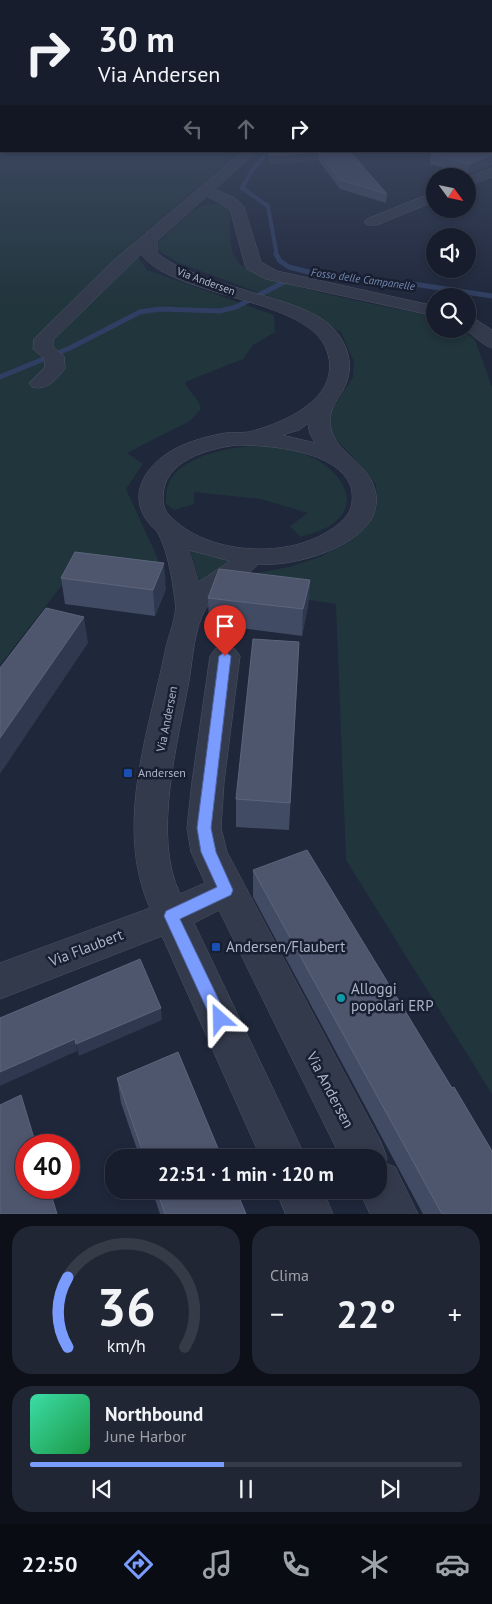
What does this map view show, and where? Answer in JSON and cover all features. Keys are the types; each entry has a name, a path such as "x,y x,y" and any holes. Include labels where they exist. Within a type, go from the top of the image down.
{"street":[{"path":"39,383 54,368 52,354 43,348 44,340 114,269 203,192"},
{"path":"209,192 230,201 237,207 253,265 265,272 426,309"},
{"path":"372,222 426,200"},
{"name":"Via Andersen","path":"149,240 148,248 151,257 166,266 257,299 307,320 322,329 332,340 338,355 340,368 335,387 322,406 319,417 321,432 340,459 357,474 365,495 364,507 353,525 320,546 286,556 263,557 207,547 170,531"},
{"path":"114,269 138,265 166,266"},
{"path":"476,328 484,333 492,342"},
{"name":"Via Andersen","path":"280,1149 171,916 154,875 150,846 151,813 170,700 191,610 182,565 170,531 156,516 151,505 150,493 159,472 172,460 194,448 220,440 250,437 291,425 322,406"},
{"name":"Via Andersen","path":"250,437 306,446 340,459"},
{"name":"Via Andersen","path":"191,610 222,576 263,557"},
{"name":"Via Andersen","path":"225,656 204,828 209,852 226,890 242,917 361,1149"},
{"path":"171,916 226,890"},
{"name":"Via Flaubert","path":"0,981 171,916"},
{"path":"387,1198 395,1214"},
{"path":"303,1199 310,1214"}],"shaded area":[{"path":"0,192 192,192 134,242 132,248 147,270 274,315 275,332 253,345 243,359 185,382 201,409 190,421 127,453 143,464 126,489 167,579 77,566 0,665"},
{"path":"218,204 230,208 230,237 233,251 239,263 250,271 270,279 327,294 426,315 426,338 472,338 475,340 492,387 492,1094 346,860 336,604 219,587 236,577 289,567 320,557 347,543 360,533 370,521 377,506 376,485 332,435 329,414 353,377 354,362 341,332 301,308 179,263 157,250 159,241 191,212 201,206"},
{"path":"250,446 293,450 319,461 329,469 338,478 347,498 345,509 339,519 326,528 300,537 290,526 308,513 261,499 194,492 194,504 174,510 166,504 167,488 172,477 190,462 214,452"},
{"path":"189,548 210,556 232,559 200,582"}],"building":[{"path":"75,552 164,563 153,590 61,578"},
{"path":"219,569 310,580 303,609 208,598"},
{"path":"46,608 84,617 0,738 0,668"},
{"path":"253,639 299,642 290,803 236,799"},
{"path":"307,850 492,1151 492,1214 442,1214 253,870"},
{"path":"140,959 161,1008 76,1044 75,1039 0,1072 0,1018"},
{"path":"178,1052 218,1149 142,1149 117,1078"},
{"path":"21,1095 33,1134 15,1134 15,1199 52,1199 57,1214 0,1214 0,1105"},
{"path":"160,1199 240,1199 246,1214 165,1214"}],"waterway":[{"name":"Fosso delle Campanelle","path":"247,192 268,206 277,256"},
{"name":"Fosso delle Campanelle","path":"277,256 280,261 289,267 324,276 420,285 492,296"},
{"path":"0,377 70,348 140,312 160,309 220,311 236,307 290,279"}],"place":[{"name":"Andersen","path":"128,773"},
{"name":"Andersen/Flaubert","path":"216,947"},
{"name":"Alloggi popolari ERP","path":"341,998"}],"route":[{"path":"220,1019 171,916 226,890 209,852 204,828 208,782 225,656"}]}
